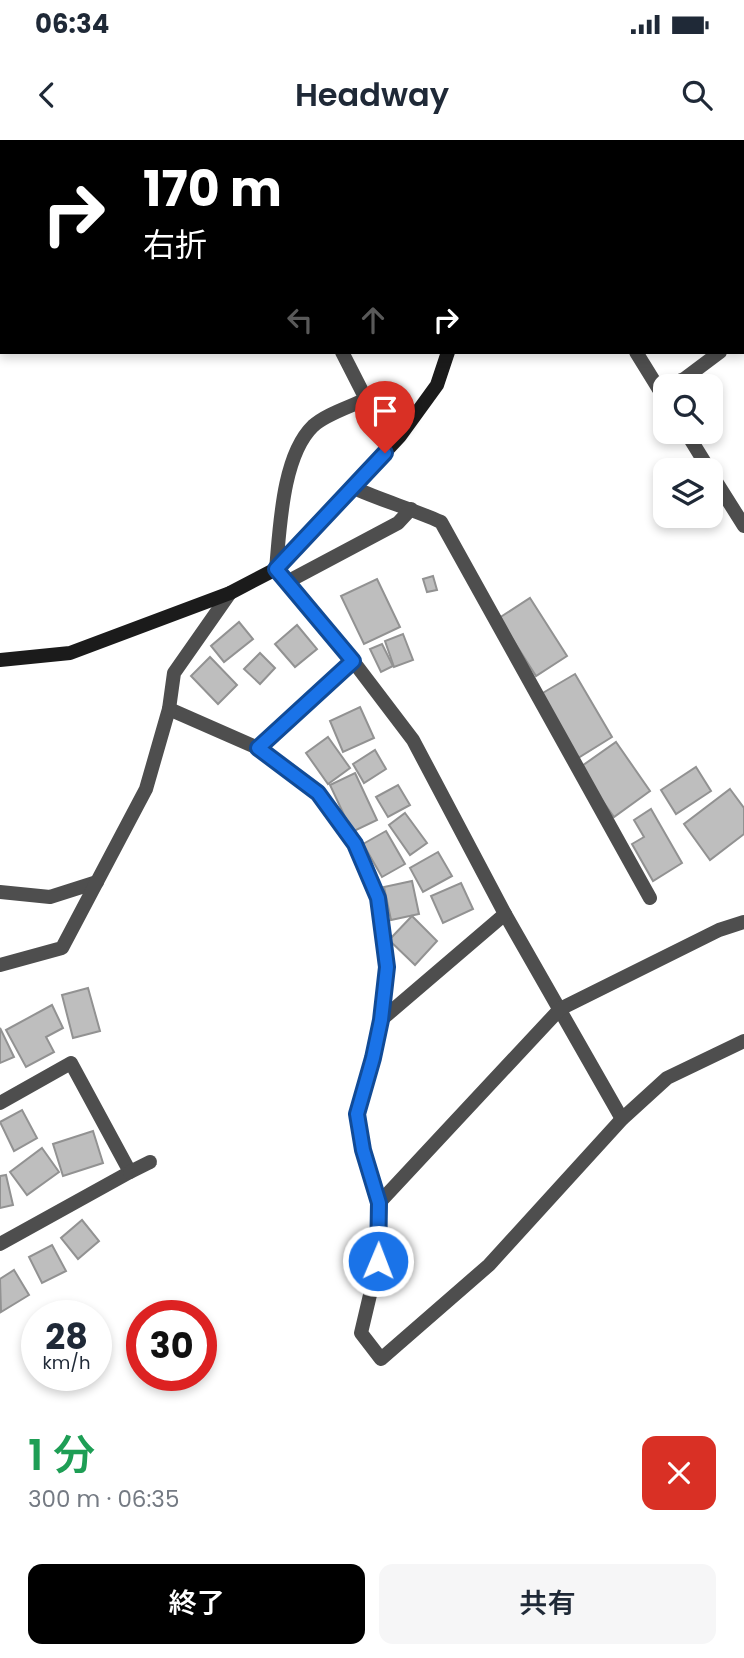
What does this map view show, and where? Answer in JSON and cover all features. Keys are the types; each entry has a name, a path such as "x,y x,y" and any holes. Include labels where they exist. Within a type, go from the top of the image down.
{"street":[{"path":"343,354 366,399 316,424 301,440 289,473 276,569 353,661 413,740 505,914 622,1119"},
{"path":"0,660 70,653 230,593 276,569 400,436 437,385 447,354"},
{"path":"637,354 653,379"},
{"path":"691,374 717,354"},
{"path":"354,488 441,522 650,898"},
{"path":"723,492 744,526"},
{"path":"287,582 398,523 411,509"},
{"path":"0,965 62,948 146,789 169,709 174,673 230,593"},
{"path":"258,748 353,661"},
{"path":"169,709 258,748 318,793 355,844 378,898 387,967 381,1020 357,1114 363,1150 379,1203 378,1261 361,1333 381,1359 488,1265 622,1119 667,1078 744,1041"},
{"path":"0,892 50,897 97,882"},
{"path":"381,1020 505,914"},
{"path":"379,1203 560,1009 719,930 744,922"},
{"path":"0,1103 71,1063 130,1172"},
{"path":"0,1244 149,1162"}],"building":[{"path":"433,576 437,590 427,592 423,579"},
{"path":"377,579 400,627 364,644 341,596"},
{"path":"530,598 567,656 536,676 499,618"},
{"path":"239,622 253,639 224,662 211,646"},
{"path":"297,625 317,649 295,667 275,644"},
{"path":"403,634 413,660 394,667 385,641"},
{"path":"382,644 393,666 381,672 370,649"},
{"path":"260,653 275,668 260,684 244,669"},
{"path":"210,657 237,685 218,704 191,676"},
{"path":"575,674 612,737 578,758 541,694"},
{"path":"360,707 374,738 343,752 330,721"},
{"path":"328,737 350,768 328,784 306,753"},
{"path":"616,742 650,791 614,817 579,768"},
{"path":"375,750 386,769 364,783 353,764"},
{"path":"696,767 711,791 676,814 661,790"},
{"path":"355,773 377,820 352,832 330,785"},
{"path":"398,785 410,805 388,817 376,797"},
{"path":"730,789 744,808 744,834 710,860 684,824"},
{"path":"651,809 682,863 653,881 632,844 644,837 634,820"},
{"path":"405,813 427,843 410,855 389,825"},
{"path":"386,831 405,864 382,877 363,844"},
{"path":"438,852 452,876 423,892 410,868"},
{"path":"412,881 419,914 391,920 384,887"},
{"path":"461,883 473,909 443,923 431,896"},
{"path":"412,916 437,941 415,965 389,940"},
{"path":"88,988 100,1031 73,1038 62,995"},
{"path":"52,1005 63,1028 46,1037 54,1052 26,1067 6,1030"},
{"path":"0,1028 14,1057 0,1063"},
{"path":"22,1110 37,1138 14,1151 0,1122"},
{"path":"93,1131 103,1163 63,1176 53,1144"},
{"path":"42,1148 59,1172 27,1195 10,1172"},
{"path":"6,1175 13,1205 0,1208 0,1176"},
{"path":"82,1220 99,1241 78,1259 61,1238"},
{"path":"52,1245 66,1271 42,1283 29,1257"},
{"path":"14,1270 29,1295 1,1312 0,1279"}],"route":[{"path":"378,1261 379,1203 363,1150 357,1114 381,1020 387,967 378,898 355,844 318,793 258,748 353,661 276,569 385,453"}]}
